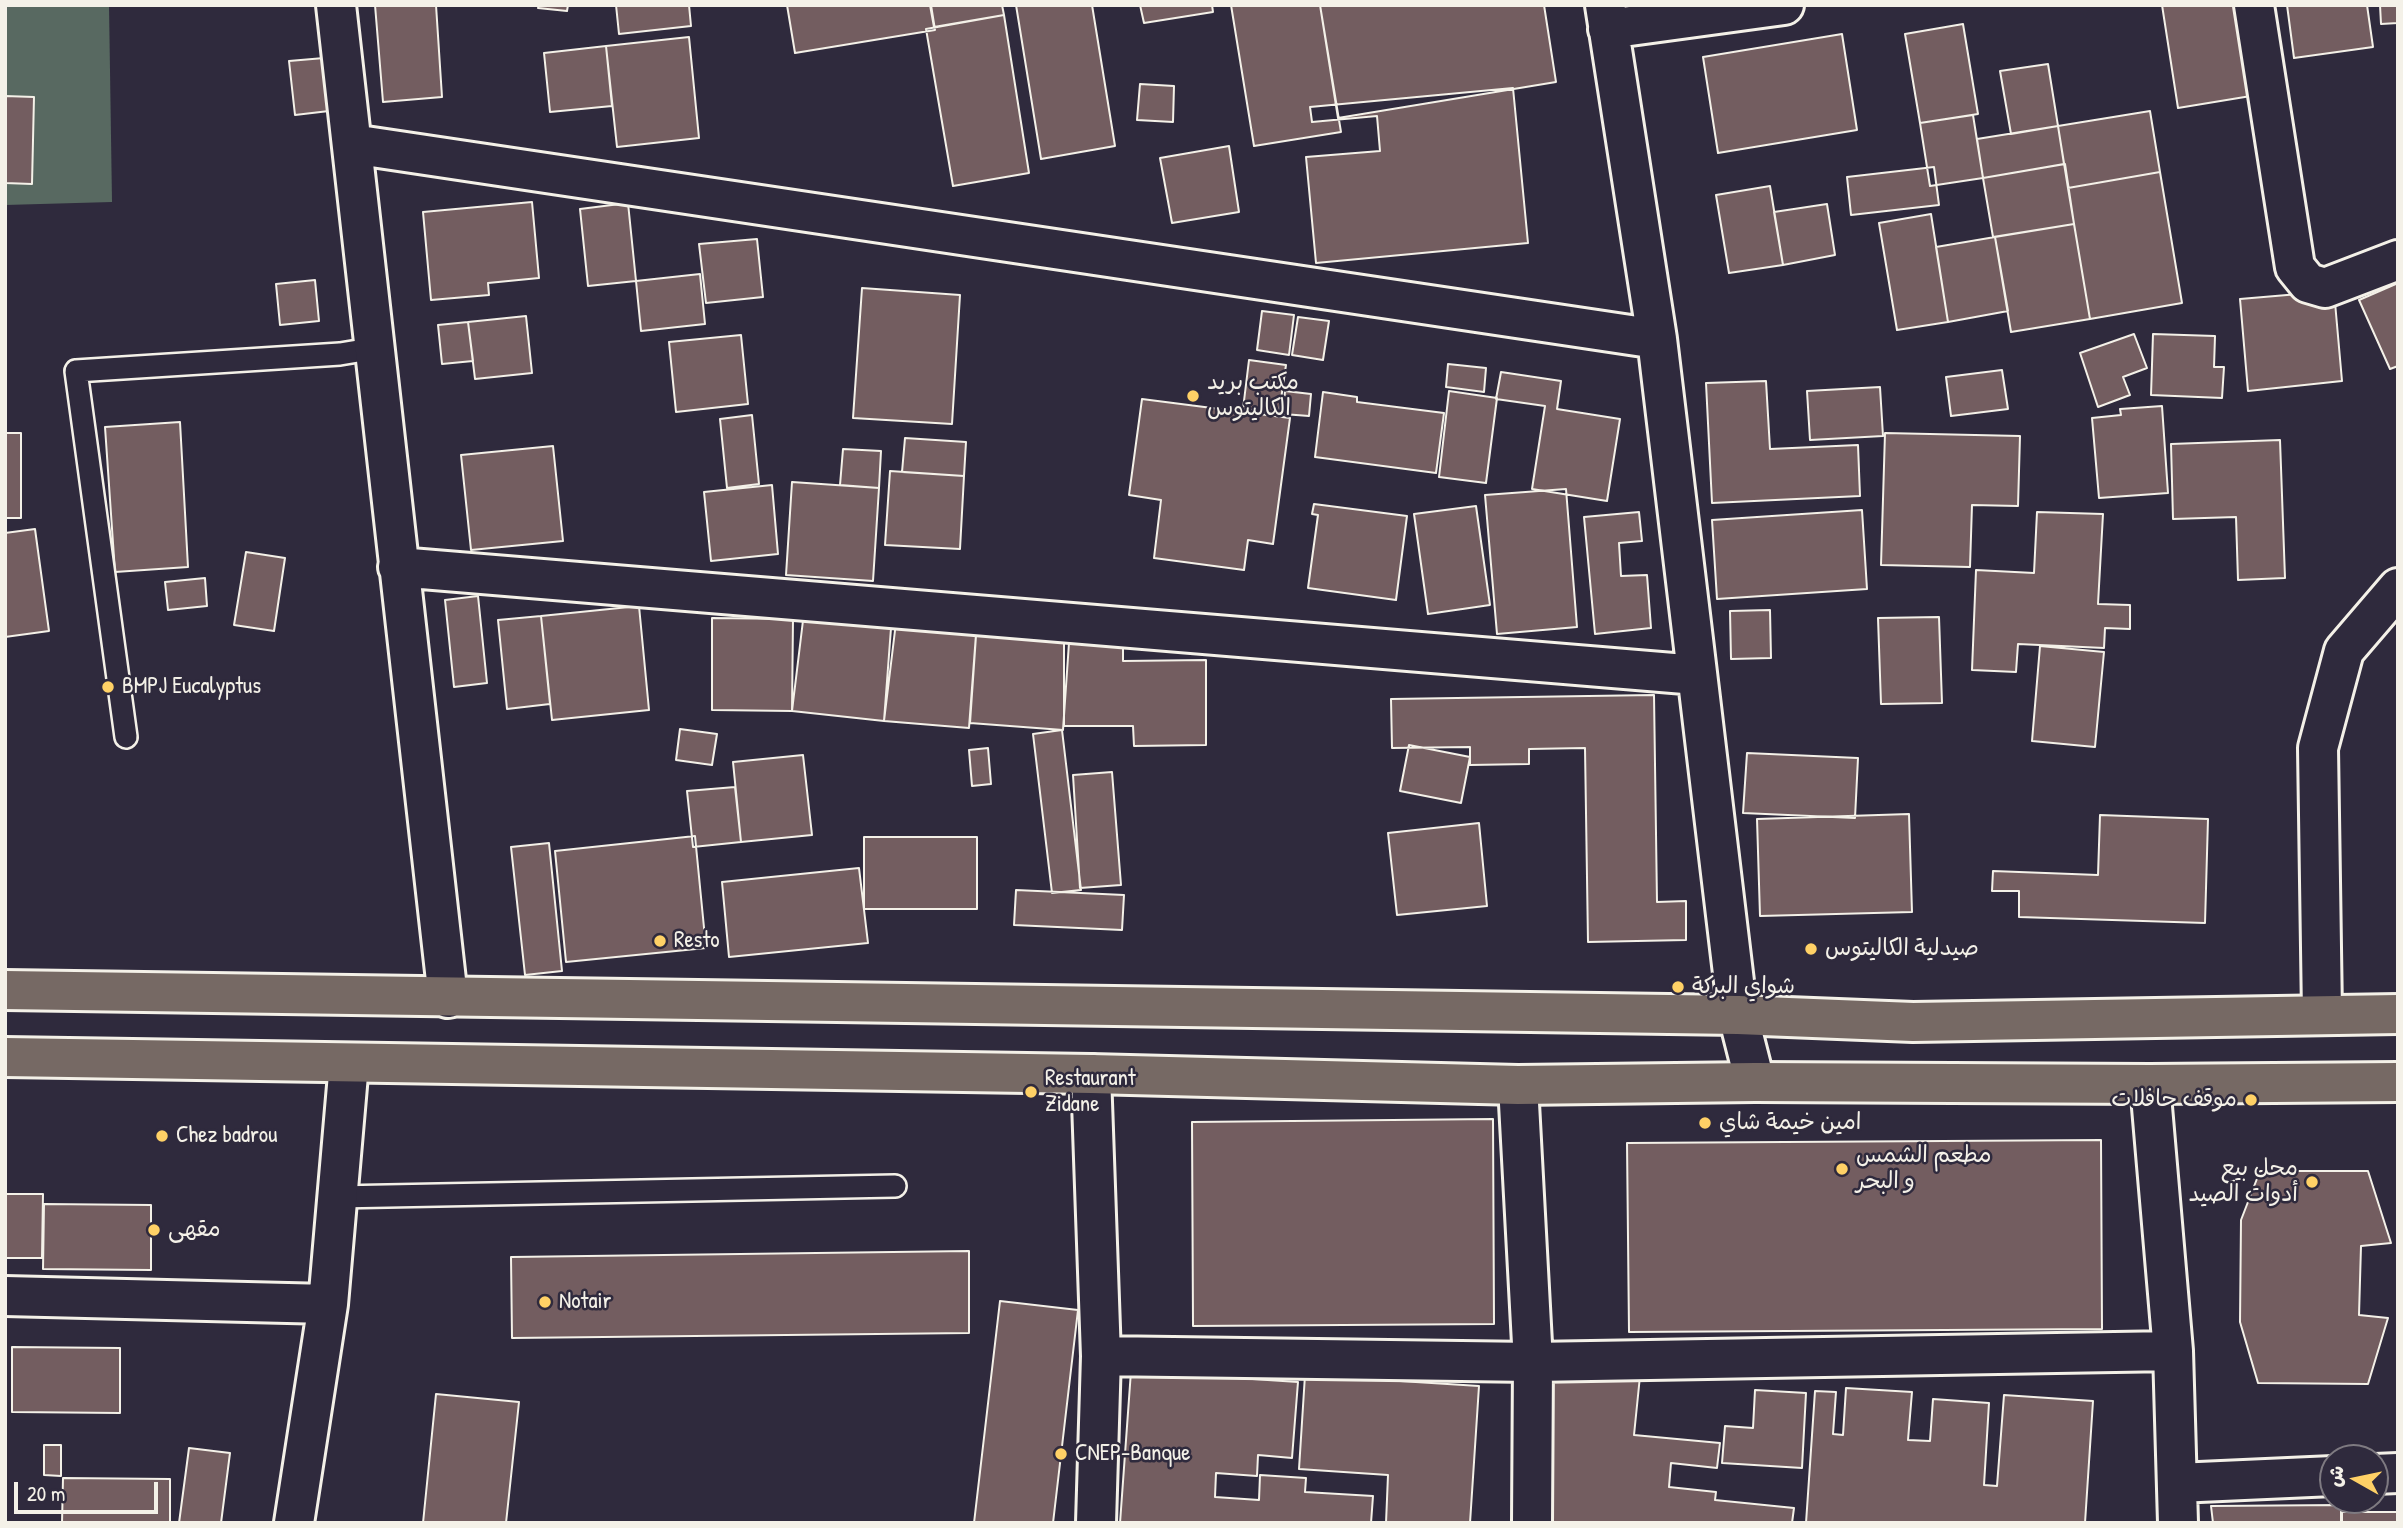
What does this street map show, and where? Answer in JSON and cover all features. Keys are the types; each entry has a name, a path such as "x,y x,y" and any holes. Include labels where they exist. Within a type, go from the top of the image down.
{"main road":[{"path":"5,990 1738,1015 1913,1022 2398,1014"},
{"path":"5,1057 1091,1074 1518,1085 1755,1082 2398,1082"}],"street":[{"path":"336,5 448,998"},
{"path":"1755,1082 1738,1015 1657,339 1607,17 1784,5"},
{"path":"2254,5 2295,267 2308,283 2325,288 2398,260"},
{"path":"352,144 1657,339"},
{"path":"398,567 1697,674"},
{"path":"2322,1014 2318,748 2344,651 2398,588"},
{"path":"294,1523 328,1304 349,1063"},
{"path":"1091,1074 1101,1356 1096,1523"},
{"path":"2150,1084 2174,1351 2178,1523"},
{"path":"1518,1085 1533,1362 1532,1523"},
{"path":"5,1296 328,1304"},
{"path":"1101,1356 1533,1362 2174,1351"},
{"path":"2177,1483 2319,1477"}],"lane":[{"path":"126,737 76,372 340,354 376,348"},
{"path":"337,1197 895,1186"}],"green space":[{"path":"5,5 109,5 112,202 5,205"}],"building":[{"path":"375,5 436,5 442,97 383,102"},
{"path":"539,5 568,5 567,11 538,8"},
{"path":"616,5 689,5 691,26 619,34"},
{"path":"787,5 931,5 935,30 795,53"},
{"path":"930,5 1002,5 1004,15 934,27"},
{"path":"1016,5 1092,5 1115,146 1041,159"},
{"path":"1140,5 1212,5 1213,12 1144,23"},
{"path":"1231,5 1320,5 1341,132 1254,146"},
{"path":"1320,5 1544,5 1556,82 1338,118"},
{"path":"2162,5 2249,5 2263,94 2178,108"},
{"path":"2287,5 2367,5 2373,47 2294,58"},
{"path":"2380,5 2398,5 2398,23 2381,24"},
{"path":"1004,15 1029,173 953,186 926,29"},
{"path":"1963,24 1978,114 1920,123 1905,34"},
{"path":"1842,34 1857,130 1718,153 1703,57"},
{"path":"689,37 699,138 617,147 606,46"},
{"path":"606,46 612,106 550,112 544,53"},
{"path":"324,58 329,111 295,115 289,61"},
{"path":"2048,64 2058,126 2011,134 2000,71"},
{"path":"1140,84 1174,86 1173,122 1137,120"},
{"path":"1513,88 1528,243 1316,263 1306,157 1380,151 1377,116 1312,122 1310,107"},
{"path":"5,96 34,97 32,184 5,183"},
{"path":"2150,111 2160,172 2068,188 2058,126"},
{"path":"1973,115 1983,178 1930,186 1920,123"},
{"path":"2058,126 2064,164 1983,178 1977,139"},
{"path":"1229,146 1239,212 1172,223 1160,158"},
{"path":"2065,164 2074,224 1993,237 1983,178"},
{"path":"1934,167 1939,205 1851,215 1847,177"},
{"path":"2160,172 2182,303 2090,319 2068,188"},
{"path":"1770,186 1783,265 1729,273 1716,195"},
{"path":"532,202 539,278 488,283 489,295 431,300 423,212"},
{"path":"628,203 636,281 588,286 580,209"},
{"path":"1827,204 1835,255 1783,265 1774,212"},
{"path":"1931,214 1948,322 1897,330 1879,223"},
{"path":"2074,224 2090,319 2011,332 1995,237"},
{"path":"1995,237 2008,311 1948,322 1936,247"},
{"path":"757,239 763,297 706,303 699,244"},
{"path":"700,274 705,324 641,331 636,281"},
{"path":"315,280 319,321 280,325 276,284"},
{"path":"2398,283 2398,366 2390,369 2359,300"},
{"path":"862,288 960,295 952,424 853,418"},
{"path":"2334,291 2342,381 2248,391 2240,299"},
{"path":"1262,311 1294,315 1289,355 1257,350"},
{"path":"526,316 532,373 475,379 468,322"},
{"path":"1298,317 1329,321 1323,360 1292,355"},
{"path":"468,322 473,361 442,364 438,325"},
{"path":"2134,334 2147,368 2123,377 2130,395 2098,407 2080,353"},
{"path":"2153,334 2215,336 2214,367 2224,367 2222,398 2151,395"},
{"path":"741,335 748,404 676,412 669,342"},
{"path":"1249,360 1286,365 1279,413 1243,409"},
{"path":"1448,364 1486,368 1484,392 1446,387"},
{"path":"2002,370 2008,409 1951,416 1946,377"},
{"path":"1501,372 1561,381 1557,409 1620,419 1607,501 1532,489 1545,406 1496,399"},
{"path":"1766,381 1770,449 1858,445 1860,496 1712,503 1706,383"},
{"path":"1880,387 1883,436 1810,440 1807,391"},
{"path":"1285,391 1311,394 1309,416 1283,414"},
{"path":"1449,391 1497,398 1486,483 1439,477"},
{"path":"1323,392 1357,397 1357,402 1444,413 1436,473 1315,457"},
{"path":"1142,399 1290,418 1273,544 1248,540 1244,570 1154,558 1161,500 1129,495"},
{"path":"2162,406 2168,493 2099,498 2092,418 2121,415 2120,409"},
{"path":"752,415 759,484 727,488 720,419"},
{"path":"180,422 188,567 115,572 105,427"},
{"path":"5,433 21,433 21,518 5,518"},
{"path":"1885,433 2020,436 2018,506 1972,505 1970,567 1881,565"},
{"path":"905,438 966,442 964,476 902,472"},
{"path":"2280,440 2285,578 2238,580 2236,517 2173,519 2171,444"},
{"path":"553,446 563,541 471,550 461,455"},
{"path":"843,449 881,451 879,488 840,485"},
{"path":"890,471 964,476 960,549 885,545"},
{"path":"792,482 879,488 873,581 786,575"},
{"path":"772,485 778,554 711,561 704,492"},
{"path":"1566,489 1577,627 1497,634 1485,495"},
{"path":"1314,504 1407,516 1396,600 1308,588 1318,515 1312,514"},
{"path":"1476,506 1490,605 1428,614 1414,514"},
{"path":"1862,510 1867,589 1717,599 1712,520"},
{"path":"1639,512 1642,541 1619,543 1621,576 1647,575 1651,628 1595,634 1584,517"},
{"path":"2037,512 2103,514 2098,604 2130,605 2130,629 2105,628 2104,648 2018,644 2016,672 1972,670 1976,570 2034,573"},
{"path":"35,529 49,631 5,637 5,533"},
{"path":"246,552 285,558 274,631 234,625"},
{"path":"205,578 207,606 168,610 165,582"},
{"path":"478,596 487,683 454,687 445,600"},
{"path":"805,604 897,614 884,721 792,711"},
{"path":"639,606 649,710 552,720 541,616"},
{"path":"1770,610 1771,658 1731,659 1730,611"},
{"path":"892,615 977,621 969,728 884,721"},
{"path":"541,616 550,704 507,709 498,620"},
{"path":"1939,617 1942,703 1881,704 1878,618"},
{"path":"712,618 793,619 792,711 712,710"},
{"path":"977,621 1070,628 1063,730 970,723"},
{"path":"1064,634 1123,634 1123,661 1206,660 1206,745 1134,746 1133,726 1064,726"},
{"path":"2040,646 2104,652 2095,747 2032,741"},
{"path":"1654,695 1657,902 1686,901 1686,940 1588,942 1585,748 1529,749 1529,764 1470,765 1470,747 1392,748 1391,699"},
{"path":"680,729 717,734 712,765 676,760"},
{"path":"1062,730 1081,890 1052,893 1033,734"},
{"path":"1409,745 1470,757 1461,803 1400,791"},
{"path":"988,748 991,784 972,786 969,750"},
{"path":"1747,753 1858,758 1855,818 1743,813"},
{"path":"803,755 812,835 741,842 733,762"},
{"path":"1112,772 1121,885 1080,888 1073,775"},
{"path":"735,787 741,842 693,847 687,791"},
{"path":"1909,814 1912,912 1760,916 1757,819"},
{"path":"2100,815 2208,819 2205,923 2019,917 2019,891 1992,891 1993,871 2098,875"},
{"path":"1479,823 1487,906 1397,915 1388,833"},
{"path":"695,836 706,948 566,962 555,851"},
{"path":"864,837 977,837 977,909 864,909"},
{"path":"549,843 562,971 525,975 511,847"},
{"path":"859,868 868,943 729,957 722,882"},
{"path":"1016,890 1124,895 1122,930 1014,925"},
{"path":"1493,1119 1494,1324 1193,1326 1192,1122"},
{"path":"2101,1140 2102,1329 1629,1332 1627,1143"},
{"path":"2260,1171 2368,1171 2391,1243 2361,1246 2359,1315 2388,1318 2368,1384 2258,1383 2240,1322 2241,1220"},
{"path":"5,1194 43,1194 42,1258 5,1258"},
{"path":"44,1204 151,1205 151,1270 43,1269"},
{"path":"969,1251 969,1333 512,1338 511,1257"},
{"path":"1000,1301 1078,1310 1053,1523 974,1523"},
{"path":"12,1347 120,1348 120,1413 12,1412"},
{"path":"1550,1367 1640,1376 1634,1435 1720,1443 1717,1468 1671,1463 1669,1487 1716,1492 1715,1500 1794,1508 1792,1523 1534,1523"},
{"path":"1131,1371 1298,1382 1292,1458 1258,1455 1257,1476 1216,1473 1215,1497 1259,1500 1260,1475 1306,1478 1305,1492 1373,1496 1371,1523 1120,1523"},
{"path":"1305,1375 1479,1386 1470,1523 1386,1523 1388,1475 1299,1469"},
{"path":"1846,1388 1912,1392 1908,1440 1930,1441 1933,1399 1989,1403 1984,1485 1997,1486 2004,1395 2093,1401 2085,1523 1806,1523 1815,1391 1836,1392 1833,1434 1843,1435"},
{"path":"1755,1390 1806,1393 1802,1468 1722,1463 1725,1426 1753,1428"},
{"path":"436,1394 519,1402 506,1523 423,1523"},
{"path":"44,1445 61,1445 61,1476 44,1475"},
{"path":"189,1448 230,1453 221,1523 179,1523"},
{"path":"63,1478 170,1479 170,1523 62,1523"},
{"path":"2319,1505 2319,1514 2341,1514 2341,1523 2213,1523 2211,1506"},
{"path":"2398,1512 2398,1523 2342,1523 2342,1514"}],"place":[{"name":"مكتب بريد الكاليتوس","path":"1193,396"},
{"name":"BMPJ Eucalyptus","path":"108,687"},
{"name":"Resto","path":"660,941"},
{"name":"صيدلية الكاليتوس","path":"1811,949"},
{"name":"شواي البركة","path":"1678,987"},
{"name":"Restaurant Zidane","path":"1031,1092"},
{"name":"موقف حافلات","path":"2251,1100"},
{"name":"امين خيمة شاي","path":"1705,1123"},
{"name":"Chez badrou","path":"162,1136"},
{"name":"مطعم الشمس و البحر","path":"1842,1169"},
{"name":"محل بيع أدوات الصيد","path":"2312,1182"},
{"name":"مقهى","path":"154,1230"},
{"name":"Notair","path":"545,1302"},
{"name":"CNEP-Banque","path":"1061,1454"}]}
